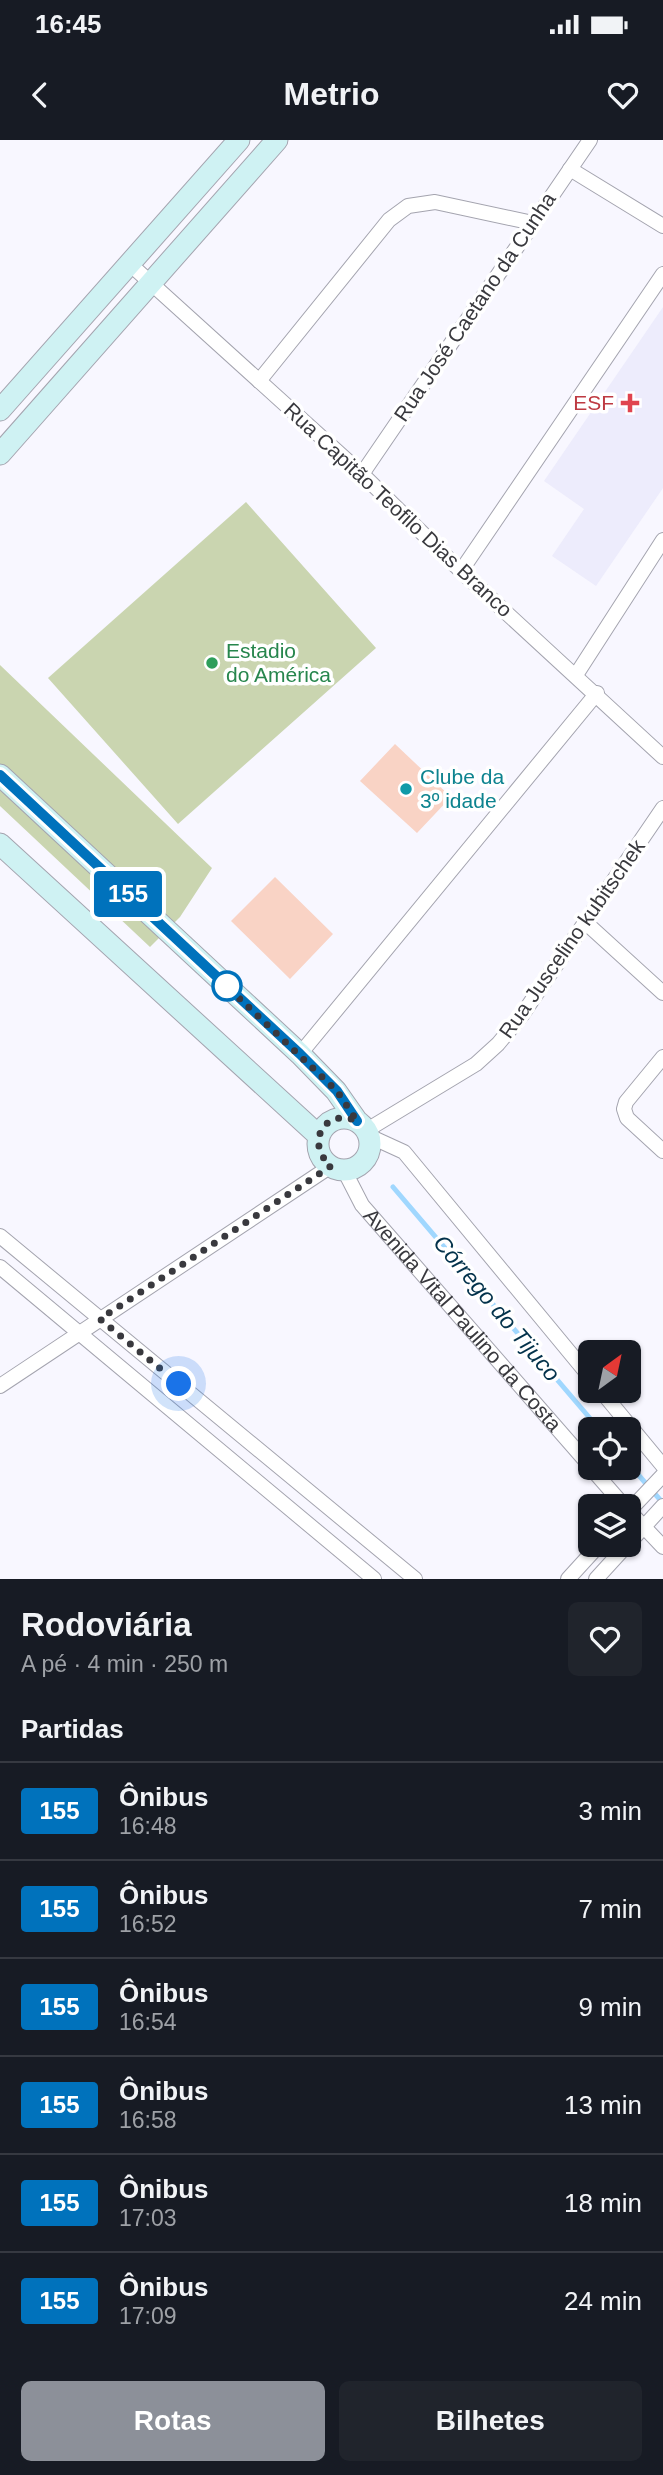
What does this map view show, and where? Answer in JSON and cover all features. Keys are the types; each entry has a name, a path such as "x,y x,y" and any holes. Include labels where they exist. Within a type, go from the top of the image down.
{"street":[{"path":"31,418 2,406 131,265 239,140"},
{"path":"0,454 277,140"},
{"name":"Rua José Caetano da Cunha","path":"362,474 590,140"},
{"path":"570,169 663,226"},
{"path":"259,381 389,220 408,205 435,202 533,223"},
{"name":"Rua Capitão Teofilo Dias Branco","path":"131,265 362,474 461,570 663,757"},
{"path":"461,570 663,274"},
{"path":"576,675 663,540"},
{"path":"300,1054 597,694"},
{"path":"0,775 337,1091 364,1129 369,1152 359,1165 337,1168 0,1386"},
{"name":"Rua Juscelino kubitschek","path":"364,1129 476,1064 498,1044 522,1015 663,807"},
{"path":"0,844 319,1136"},
{"path":"585,922 663,993"},
{"path":"663,1057 626,1102 624,1109 627,1118 663,1151"},
{"path":"337,1168 320,1153 319,1136 329,1122 336,1119 345,1118 404,1152 578,1362"},
{"name":"Avenida Vital Paulino da Costa","path":"337,1168 362,1205 578,1452"},
{"path":"0,1236 414,1578"},
{"path":"16,1250 1,1268 374,1579"},
{"path":"611,1404 662,1473 641,1496"},
{"name":"Avenida Vital Paulino da Costa","path":"603,1480 615,1494"},
{"path":"286,1506 303,1486"},
{"path":"641,1531 663,1506"},
{"name":"Avenida Vital Paulino da Costa","path":"641,1518 648,1523 663,1547"},
{"path":"568,1579 587,1557"},
{"path":"596,1579 617,1557"}],"shaded area":[{"name":"ESF","path":"663,307 663,488 596,586 552,556 584,509 544,481"}],"green space":[{"name":"Estadio do América","path":"246,502 376,648 178,824 48,678"},
{"path":"0,665 212,868 180,917 150,947 0,806"}],"building":[{"name":"Clube da 3º idade","path":"395,744 451,797 417,833 360,781"},
{"path":"275,877 333,934 290,979 231,921"}],"waterway":[{"name":"Córrego do Tijuco","path":"393,1187 589,1417"},
{"name":"Córrego do Tijuco","path":"641,1478 663,1503"}],"bus line":[{"name":"155","path":"0,775 300,1054 337,1091 357,1121"}],"place":[{"name":"ESF","path":"630,403"},
{"name":"Estadio do América","path":"212,663"},
{"name":"Clube da 3º idade","path":"406,789"}],"route":[{"path":"179,1384 100,1319 331,1166 324,1160 318,1144 323,1129 336,1119 357,1121 337,1091 220,980 227,986"}]}
